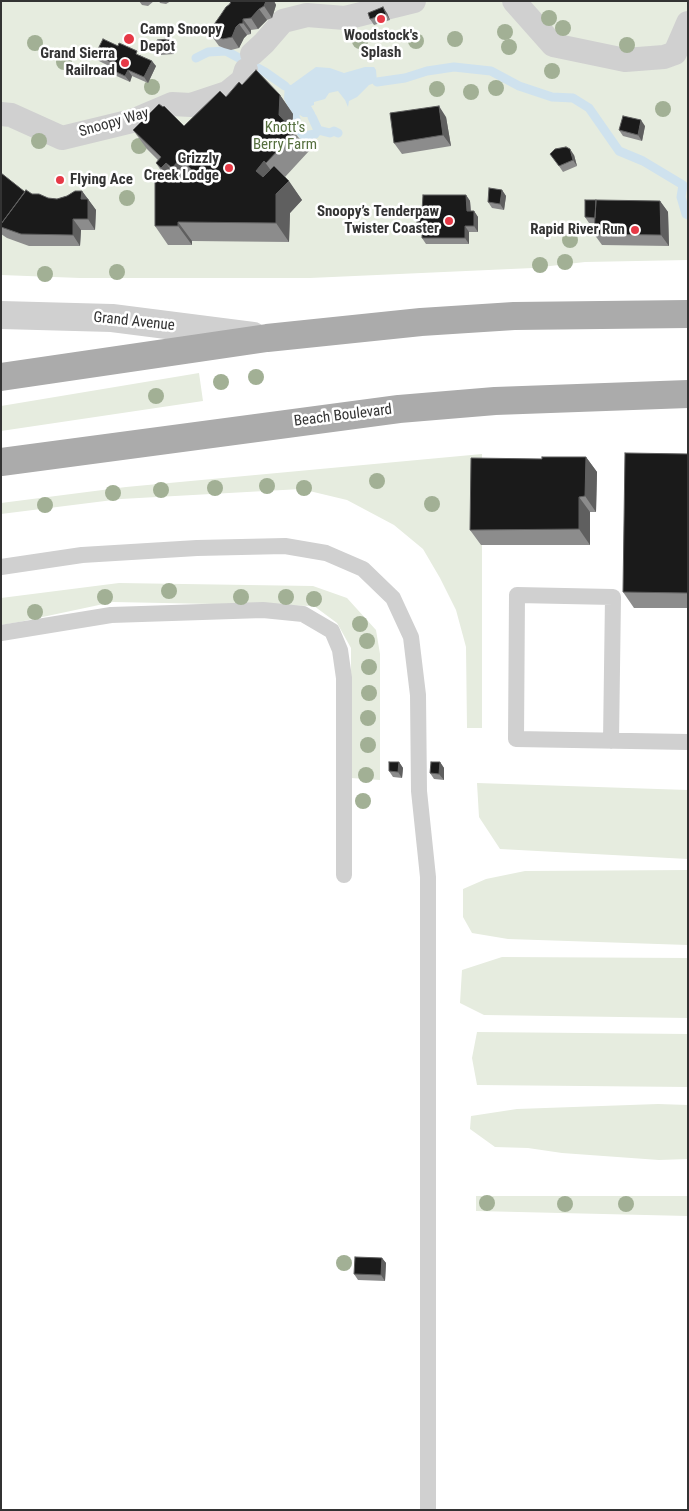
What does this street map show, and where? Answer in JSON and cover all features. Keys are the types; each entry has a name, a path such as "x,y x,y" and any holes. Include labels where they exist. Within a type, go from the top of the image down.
{"main road":[{"path":"1,377 267,338 420,322 504,317 688,314"},
{"name":"Beach Boulevard","path":"1,462 399,409 495,401 688,394"}],"street":[{"name":"Snoopy Way","path":"1,114 10,115 62,138 132,121 172,104 191,105 227,93 243,80 249,62 283,21 308,15 344,18 414,1"},
{"path":"514,1 553,45 625,60 664,57 675,52 688,23"},
{"name":"Grand Avenue","path":"1,315 112,318 267,338"}],"lane":[{"path":"1,567 82,555 197,548 285,546 326,554 363,569 393,598 412,637 418,695 419,791 428,877 428,1510"},
{"path":"611,741 613,597 517,595 516,739 611,741 688,742"},
{"path":"1,633 111,615 263,610 303,614 332,631 340,650 344,678 344,875"}],"green space":[{"name":"Knott's Berry Farm","path":"1,1 688,1 688,260 585,262 533,268 310,278 80,278 1,275"},
{"path":"199,373 203,401 1,431 1,406"},
{"path":"482,454 482,728 467,728 466,647 456,610 423,549 394,525 347,500 301,489 121,499 1,514 1,503 126,487"},
{"path":"119,583 313,586 347,598 376,630 380,654 380,780 351,778 351,648 337,623 314,606 113,602 1,625 1,598"},
{"path":"477,783 688,790 688,859 500,849 479,817"},
{"path":"688,870 688,945 508,939 472,933 463,917 463,889 486,879 525,871"},
{"path":"502,957 688,958 688,1018 484,1015 460,1003 462,970"},
{"path":"477,1032 688,1034 688,1087 477,1085 472,1058"},
{"path":"658,1104 688,1105 688,1159 659,1160 562,1153 528,1148 495,1147 470,1129 471,1116 517,1109"},
{"path":"476,1196 688,1196 688,1216 476,1211"}],"water":[{"path":"316,67 330,68 344,73 365,67 374,67 377,82 369,85 357,97 349,101 348,107 338,91 329,93 325,99 314,102 314,105 311,106 315,117 303,117 300,115 294,121 293,114 284,99 285,83 291,85"}],"building":[{"path":"231,1 266,1 264,6 251,18 243,19 243,23 236,27 232,37 223,39 211,35 210,30"},
{"path":"383,7 386,14 370,19 368,13"},
{"name":"Grand Sierra Railroad","path":"103,39 118,46 119,43 137,51 136,54 152,61 144,77 128,70 125,76 108,68 111,62 95,55"},
{"path":"169,39 170,49 157,50 157,40"},
{"name":"Grizzly Creek Lodge","path":"256,70 280,95 279,115 295,132 256,171 263,177 274,166 289,181 276,194 276,223 178,222 178,226 155,226 155,177 193,180 193,171 180,159 172,168 166,163 161,168 156,163 161,157 133,130 159,104 164,106 184,126 220,91 226,97 239,82 242,85"},
{"path":"439,106 443,135 394,143 390,113"},
{"path":"623,116 641,120 638,135 619,130"},
{"path":"566,147 570,149 573,160 559,166 550,154 555,149"},
{"path":"1,173 25,192 1,224"},
{"path":"489,188 502,190 500,204 488,202"},
{"path":"26,190 32,194 57,199 75,191 82,191 81,199 88,199 88,219 73,219 73,235 21,234 1,227 1,224"},
{"name":"Snoopy’s Tenderpaw Twister Coaster","path":"423,195 466,195 467,211 474,211 474,226 465,226 465,238 422,238 422,225 417,225 417,211 422,211"},
{"path":"585,200 596,200 595,218 585,217"},
{"path":"596,200 660,201 661,235 594,234"},
{"path":"625,453 688,454 688,593 623,592"},
{"path":"542,457 586,457 585,496 579,497 579,529 470,530 471,458 542,459"},
{"path":"389,762 399,762 398,772 389,771"},
{"path":"431,762 440,762 439,774 430,773"},
{"path":"355,1257 382,1258 381,1275 354,1274"}],"waterway":[{"path":"196,58 208,52 226,51 265,72 285,86"},
{"path":"377,82 454,67 491,71 519,86 552,97 573,98 589,108 619,151 643,161 683,185 681,197 686,214 688,215"},
{"path":"312,117 318,130 338,133"},
{"path":"296,119 296,126 304,136 315,134 318,130"}],"place":[{"name":"Woodstock's Splash","path":"381,19"},
{"name":"Camp Snoopy Depot","path":"129,39"},
{"name":"Grand Sierra Railroad","path":"125,63"},
{"name":"Grizzly Creek Lodge","path":"229,168"},
{"name":"Flying Ace","path":"60,180"},
{"name":"Snoopy’s Tenderpaw Twister Coaster","path":"449,221"},
{"name":"Rapid River Run","path":"635,230"}]}
